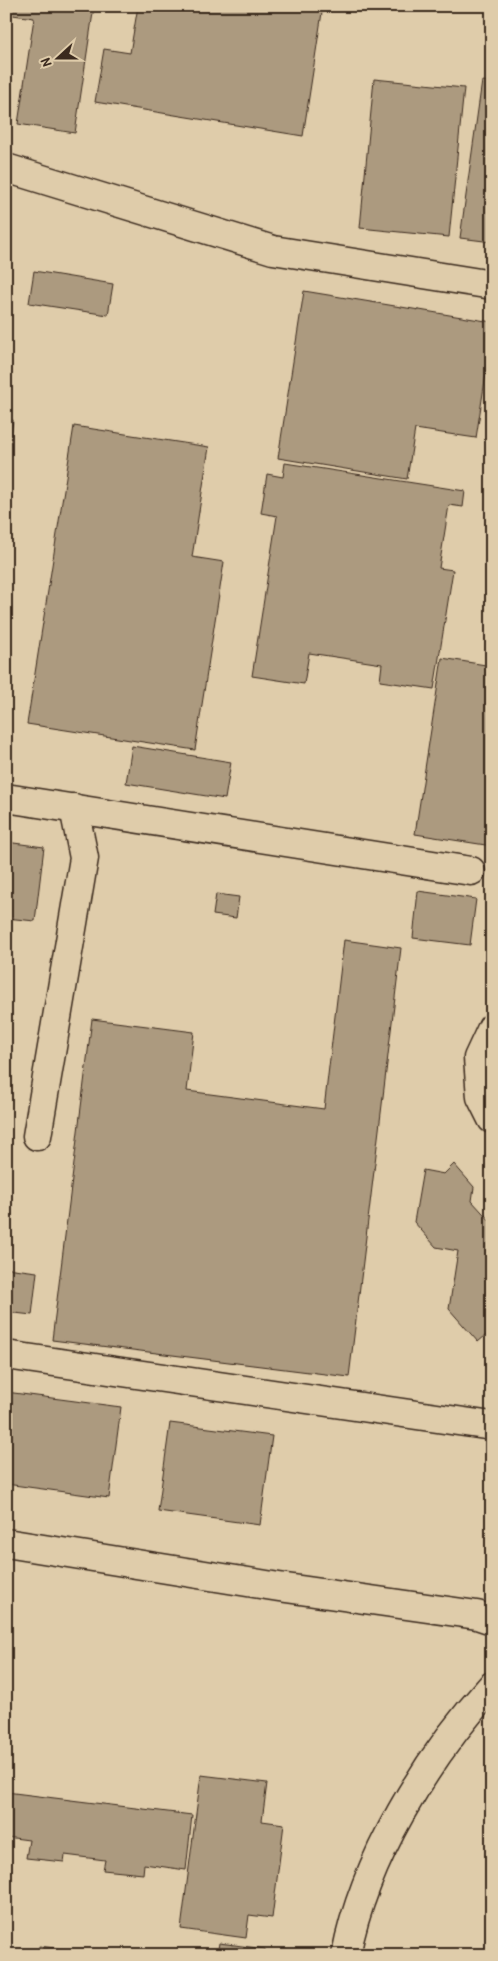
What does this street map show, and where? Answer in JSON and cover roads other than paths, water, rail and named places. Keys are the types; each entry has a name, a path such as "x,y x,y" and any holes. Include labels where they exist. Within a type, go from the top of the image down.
{"street":[{"path":"6,168 273,250 492,285"},
{"path":"6,798 471,870"},
{"path":"37,1136 84,858 74,808"},
{"path":"492,1028 478,1058 481,1097 492,1119"},
{"path":"6,1355 492,1426"},
{"path":"6,1543 279,1587 477,1615 492,1620"},
{"path":"346,1955 357,1910 376,1862 400,1814 456,1729 492,1686"}]}
